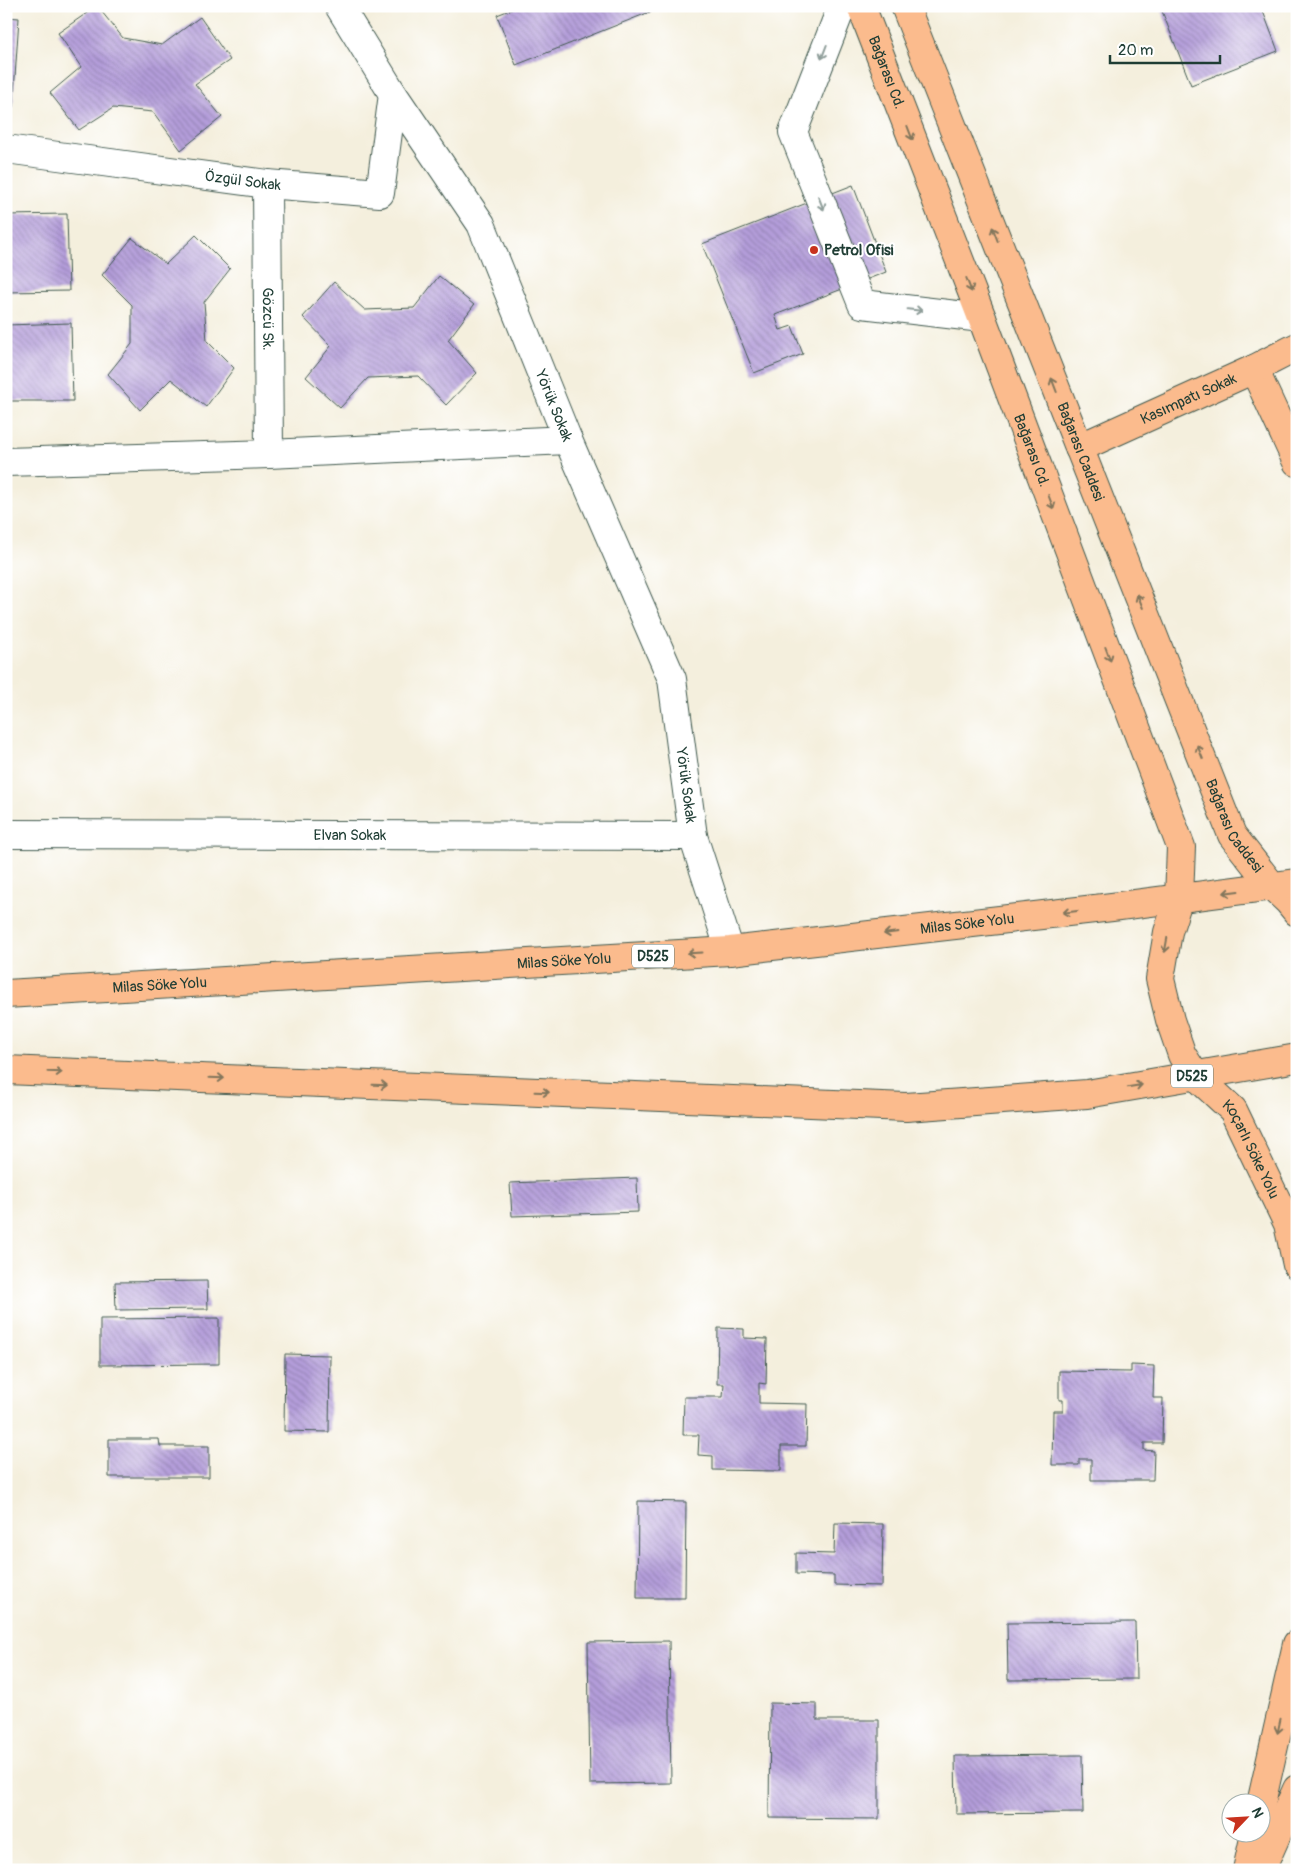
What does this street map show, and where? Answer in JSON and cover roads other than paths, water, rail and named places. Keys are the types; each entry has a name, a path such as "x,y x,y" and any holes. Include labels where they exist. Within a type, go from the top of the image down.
{"main road":[{"name":"Bağarası Cd.","path":"861,6 982,318 1181,847 1179,898 1168,932 1160,979 1170,1020 1182,1054 1195,1075"},
{"name":"Bağarası Caddesi","path":"905,6 1232,835 1284,885 1288,901 1297,912"},
{"name":"Kasımpatı Sokak","path":"1079,448 1254,369 1297,347"},
{"path":"1254,369 1297,462"},
{"name":"Milas Söke Yolu","path":"6,994 730,951 1284,885"},
{"name":"D525","path":"6,1070 906,1107 1087,1094 1297,1058"},
{"name":"Koçarlı Söke Yolu","path":"1195,1075 1233,1110 1288,1224 1297,1265"},
{"path":"1263,1794 1297,1644"},
{"path":"1261,1870 1297,1789"},
{"path":"1247,1870 1253,1844"}],"street":[{"name":"Yörük Sokak","path":"338,6 393,94 481,224 568,440 672,679 693,836 730,951"},
{"path":"842,6 793,132 862,304 982,318"},
{"name":"Özgül Sokak","path":"6,149 267,184 380,193 393,94"},
{"name":"Gözcü Sk.","path":"267,184 269,454"},
{"path":"6,462 269,454 568,440"},
{"name":"Elvan Sokak","path":"6,834 693,836"}],"place":[{"name":"Petrol Ofisi","path":"814,250"}]}
